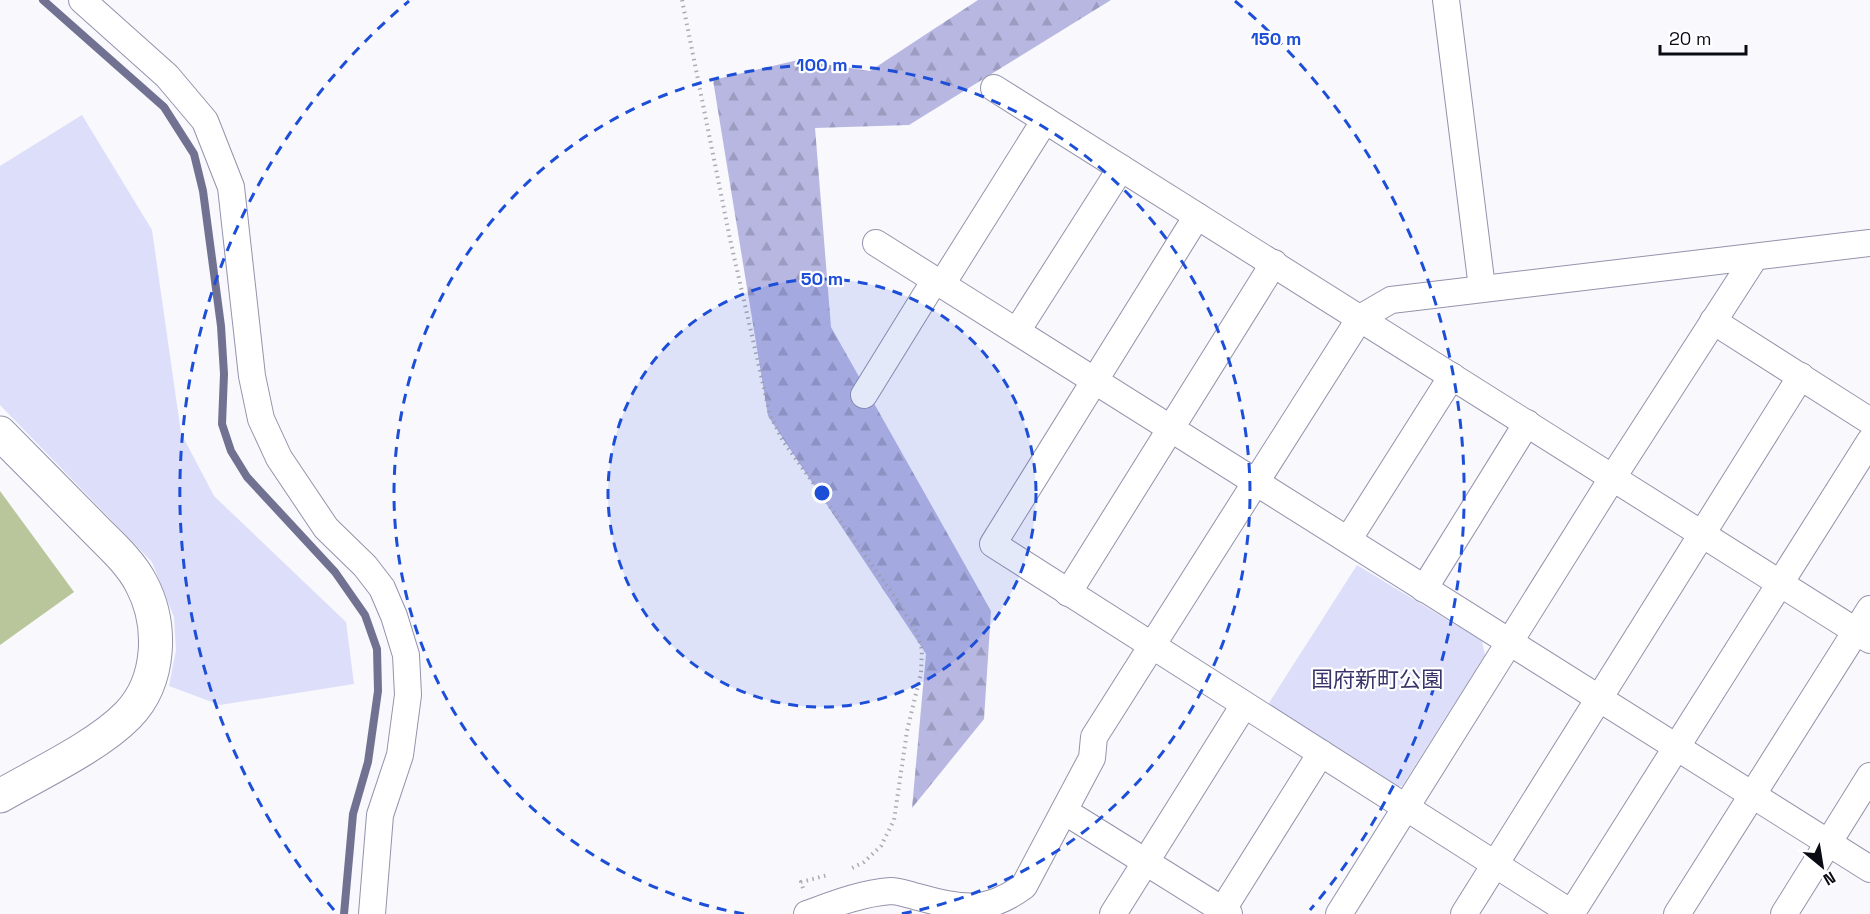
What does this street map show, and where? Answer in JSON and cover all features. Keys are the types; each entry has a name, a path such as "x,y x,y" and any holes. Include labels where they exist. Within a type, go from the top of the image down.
{"street":[{"path":"82,0 167,76 205,121 231,187 252,376 261,419 290,476 326,528 365,566 382,588 394,616 406,655 408,695 400,755 380,815 372,914"},
{"path":"1446,0 1482,288"},
{"path":"994,88 1863,635"},
{"path":"864,395 1045,120"},
{"path":"1017,331 1121,168"},
{"path":"1197,216 993,544 1572,914 1870,441"},
{"path":"876,243 1870,869"},
{"path":"808,914 852,898 893,891 963,909 987,910 1010,899 1024,886 1092,758 1094,737 1360,318 1391,300 1870,243"},
{"path":"1339,914 1613,477 1755,257"},
{"path":"1068,592 1274,263"},
{"path":"1713,321 1870,421"},
{"path":"1348,540 1452,376"},
{"path":"1464,914 1600,701 1801,376"},
{"path":"1424,589 1527,423"},
{"path":"0,433 128,563 150,603 156,648 143,697 127,716 100,737 0,796"},
{"path":"1677,914 1752,795 1863,635 1870,609"},
{"path":"1113,914 1244,705"},
{"path":"1064,811 1223,913 1321,753"},
{"path":"1784,914 1870,776"}],"path":[{"path":"682,0 730,239 770,416 783,441 897,600 917,633 922,650 922,666 907,731 894,820 872,856 847,871"},
{"path":"808,914 801,882 836,873"}],"green space":[{"path":"978,0 1111,0 909,125 815,128 831,327 991,611 984,719 912,808 926,654 768,416 713,80 798,60 870,71"},
{"path":"82,115 152,230 181,433 214,496 346,622 354,684 220,705 169,686 176,650 174,617 152,562 0,405 0,166"},
{"name":"国府新町公園","path":"1357,565 1482,641 1485,655 1402,786 1388,788 1267,706"}],"building":[{"path":"0,491 74,592 0,645"}],"waterway":[{"path":"43,0 164,107 194,154 203,191 221,326 224,374 222,424 231,451 247,477 335,572 365,615 377,649 378,691 368,762 353,814 344,914"}]}
